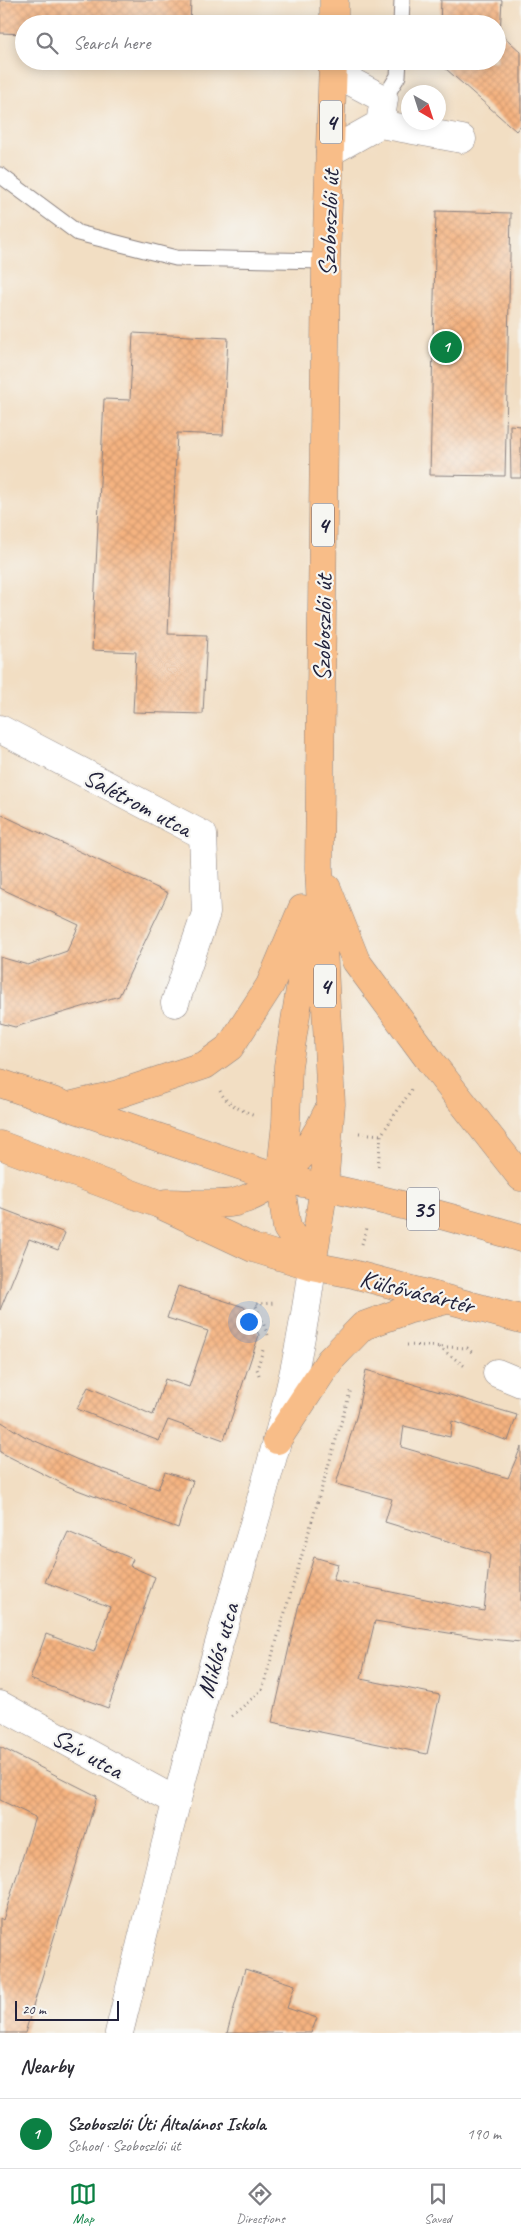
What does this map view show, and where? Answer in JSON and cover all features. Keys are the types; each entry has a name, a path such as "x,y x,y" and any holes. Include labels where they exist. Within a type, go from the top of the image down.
{"main road":[{"path":"334,0 334,15"},
{"name":"Szoboszlói út","path":"312,1266 324,1186 331,1104 319,868 326,261 333,70"},
{"path":"319,868 356,961 430,1061 521,1177"},
{"path":"312,1266 286,1228 280,1179 286,1122 288,1066 319,868"},
{"name":"4","path":"68,1106 118,1094 204,1065 230,1047 270,985 319,868"},
{"path":"0,1083 280,1179 324,1186"},
{"name":"4","path":"0,1145 159,1204 234,1203 259,1193 280,1179 320,1128 331,1104"},
{"name":"35","path":"324,1186 410,1206 521,1238"},
{"name":"Külsővásártér","path":"159,1204 253,1248 312,1266 450,1299 521,1319"},
{"path":"277,1440 330,1360 363,1326 407,1310 450,1299"}],"street":[{"path":"336,70 382,112 462,139"},
{"path":"330,152 382,112"},
{"name":"Salétrom utca","path":"0,729 203,836 206,913 175,1004"},
{"name":"Miklós utca","path":"119,2033 176,1801 277,1440 301,1335 312,1266"},
{"name":"Szív utca","path":"0,1704 176,1801"}],"lane":[{"path":"401,15 402,0"},
{"path":"382,112 398,76 398,70"},
{"path":"0,175 78,233 176,258 326,261"}],"path":[{"path":"381,1135 430,1061"},
{"path":"254,1304 268,1336 257,1369"},
{"path":"262,1690 352,1385"}],"building":[{"path":"0,0 191,0 190,15 15,15 15,34 0,33"},
{"path":"441,0 502,0 501,15 440,15"},
{"path":"506,38 521,52 521,125 516,131 447,70 506,70"},
{"path":"436,211 511,213 505,476 430,475"},
{"path":"133,333 228,338 223,435 177,433 168,634 207,635 203,714 133,712 136,652 92,650 104,399 130,400"},
{"path":"510,425 521,426 521,478 511,478"},
{"path":"0,814 168,893 119,996 15,1027 0,1023 0,957 28,965 67,951 79,925 0,888"},
{"path":"0,1208 65,1233 58,1250 29,1239 0,1310"},
{"path":"178,1286 244,1307 259,1335 224,1440 168,1420 159,1441 77,1409 88,1387 153,1415 165,1379 189,1387 208,1331 167,1318"},
{"path":"366,1370 517,1415 508,1441 452,1421 450,1437 404,1426 401,1447 508,1478 521,1447 521,1642 479,1638 375,1621 361,1679 440,1695 427,1754 272,1722 298,1608 314,1557 338,1564 333,1580 484,1611 490,1554 385,1522 392,1499 336,1484 357,1414"},
{"path":"0,1421 24,1436 78,1460 158,1489 165,1472 193,1481 178,1528 67,1486 0,1452"},
{"path":"68,1532 133,1559 130,1566 155,1577 108,1708 30,1679 46,1634 94,1652 110,1607 45,1582"},
{"path":"0,1747 97,1796 25,2033 0,2033 0,1918 3,1920 35,1817 0,1800"},
{"path":"245,1969 295,1985 287,2008 317,2018 311,2033 227,2033"}],"place":[{"name":"Szoboszlói Úti Általános Iskola","path":"446,347"}]}
